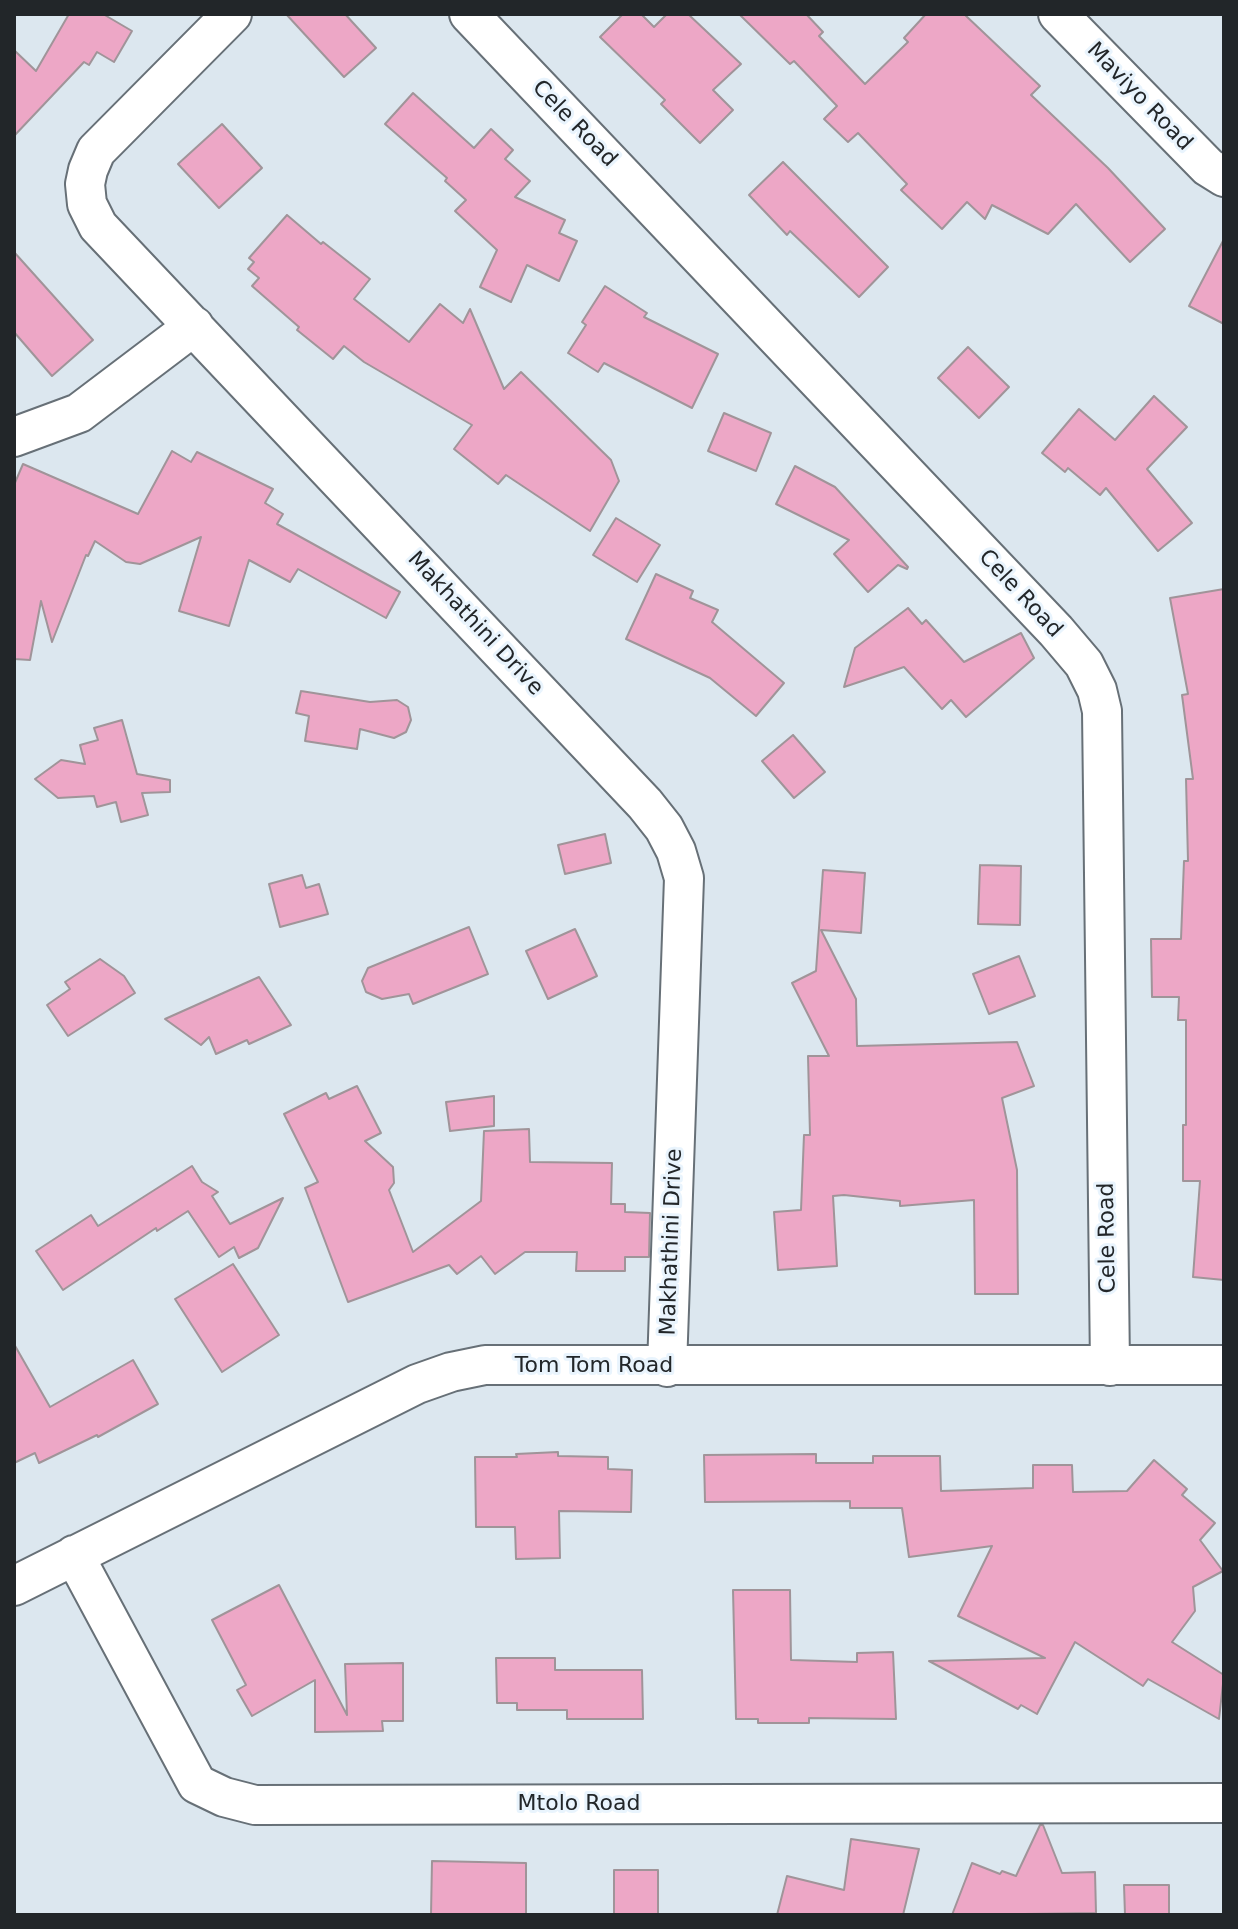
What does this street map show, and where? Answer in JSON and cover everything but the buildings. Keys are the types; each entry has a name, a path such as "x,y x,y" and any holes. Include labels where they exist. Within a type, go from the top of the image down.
{"street":[{"name":"Makhathini Drive","path":"232,14 96,151 85,184 87,204 98,226 645,804 664,828 676,851 684,878 667,1367"},
{"name":"Cele Road","path":"469,14 1056,631 1084,664 1097,690 1102,711 1110,1366"},
{"name":"Maviyo Road","path":"1058,14 1208,167 1224,177"},
{"path":"14,437 79,413 194,326"},
{"name":"Tom Tom Road","path":"14,1586 402,1391 451,1372 485,1365 1224,1365"},
{"name":"Mtolo Road","path":"74,1555 197,1784 224,1797 255,1805 1224,1803"}]}
